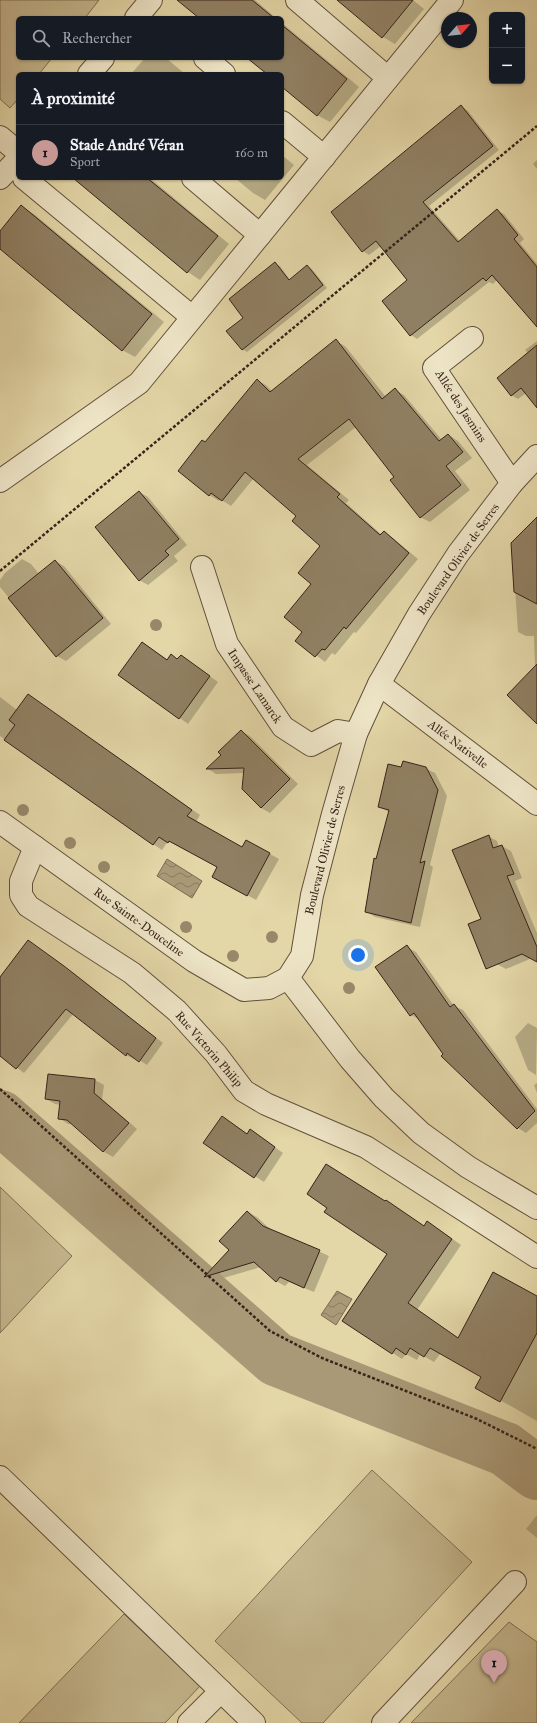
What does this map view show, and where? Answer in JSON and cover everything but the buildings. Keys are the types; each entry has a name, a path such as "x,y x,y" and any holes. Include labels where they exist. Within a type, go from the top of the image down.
{"street":[{"path":"297,0 388,78"},
{"path":"0,481 139,383 452,0"},
{"path":"92,72 101,60"},
{"path":"207,60 222,72"},
{"path":"284,124 324,157"},
{"path":"0,137 15,168"},
{"path":"29,180 192,317"},
{"path":"195,180 260,235"},
{"name":"Allée des Jasmins","path":"472,338 434,368 512,483"},
{"name":"Boulevard Olivier de Serres","path":"288,978 302,956 312,895 332,814 356,734 379,684 419,614 454,560 512,483 537,456"},
{"name":"Impasse Lamarck","path":"202,567 227,644 283,727 311,745 338,732 356,734"},
{"name":"Allée Nativelle","path":"379,684 537,804"},
{"name":"Rue Sainte-Douceline","path":"0,822 194,962 244,990 268,988 288,978"},
{"name":"Rue Victorin Philip","path":"35,847 21,880 21,895 28,906 132,973 165,1000 216,1054 244,1091 266,1104 366,1147 537,1257"},
{"path":"288,978 350,1059 384,1098 420,1133 468,1167 537,1208"},
{"path":"0,1477 254,1723"},
{"path":"383,1723 515,1582"},
{"path":"189,1723 221,1691"}],"path":[{"path":"0,571 537,126"},
{"path":"0,1089 270,1331 322,1358 477,1419 537,1449"}],"shaded area":[{"path":"0,0 99,0 87,16 16,16 16,60 50,60 41,72 16,72 16,101 10,108 0,99"},
{"path":"0,1187 72,1256 0,1333"},
{"path":"372,1470 472,1562 323,1723 302,1723 215,1641"},
{"path":"124,1614 200,1686 165,1723 19,1723"},
{"path":"509,1622 537,1642 537,1723 411,1723"}],"water":[{"path":"167,859 202,881 192,898 157,876"},
{"path":"337,1291 352,1299 336,1325 321,1315"}],"waterway":[{"path":"0,1117 276,1359 505,1449 537,1473"}],"place":[{"name":"Stade André Véran","path":"494,1683"}]}
